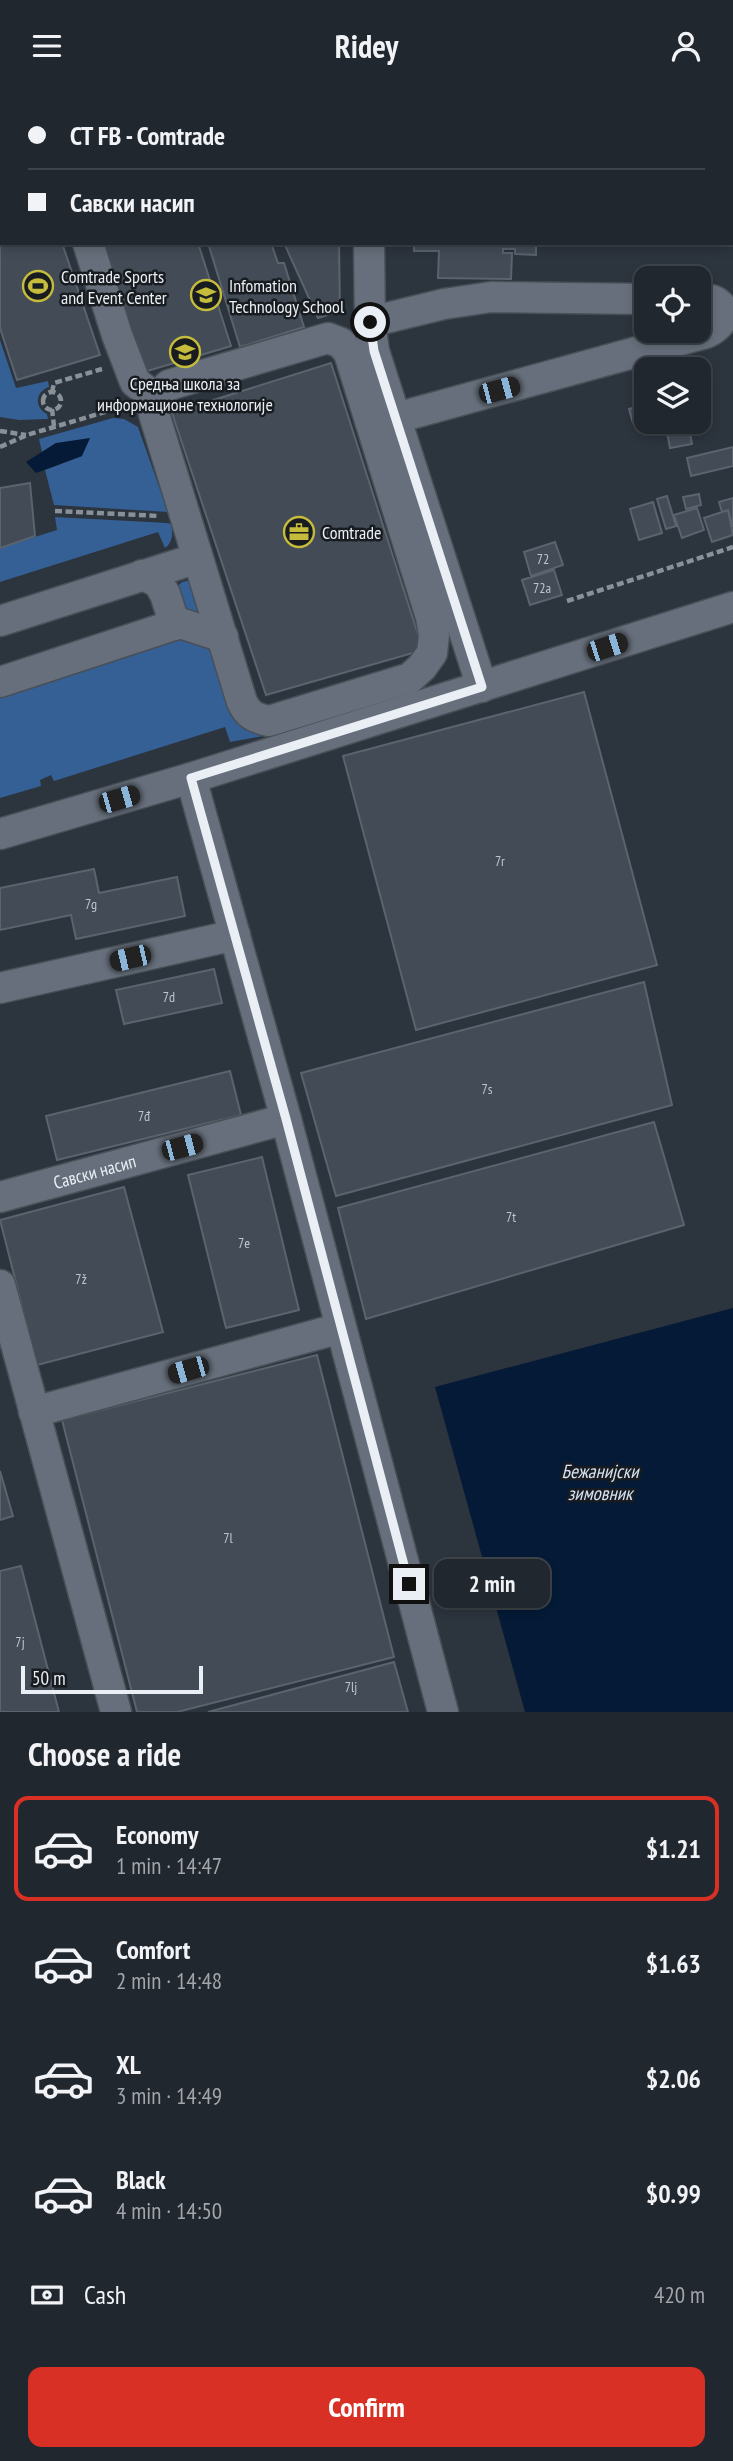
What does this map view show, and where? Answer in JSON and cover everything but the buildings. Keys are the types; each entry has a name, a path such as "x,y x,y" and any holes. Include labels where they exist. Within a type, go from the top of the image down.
{"lane":[{"path":"89,245 135,382 156,398"},
{"path":"369,245 370,322 374,351 482,687"},
{"path":"370,322 444,304 491,297 634,299"},
{"path":"711,299 718,302 723,309 722,320 711,330"},
{"path":"328,338 341,343 349,353 431,617 435,635 432,653 422,667 410,678 269,721 246,712 154,414 156,398 169,385 328,338"},
{"path":"396,418 670,343"},
{"path":"0,621 198,558"},
{"path":"142,575 158,582 166,594 175,625"},
{"path":"0,834 191,778 733,607"},
{"path":"0,682 180,623 223,637"},
{"path":"191,778 286,1119 443,1712"},
{"path":"0,988 235,935"},
{"name":"Савски насип","path":"0,1197 286,1119"},
{"path":"0,1285 116,1712"},
{"path":"34,1412 341,1328"}],"path":[{"path":"52,392 54,383 127,361"},
{"path":"52,392 60,396 61,401 58,407 52,409 45,406 43,401 47,393 52,392"},
{"path":"0,447 54,426 156,398"},
{"path":"52,409 54,426"},
{"path":"0,431 27,435"},
{"path":"55,511 185,517"},
{"path":"567,601 733,547"}],"shaded area":[{"path":"0,340 16,388 48,381 49,387 41,392 38,404 48,419 19,420 0,417"},
{"path":"113,418 124,419 138,427 168,512 54,505 45,470 82,456 56,443 42,452 39,439"},
{"path":"55,517 167,523 171,524 172,537 165,548 158,532 0,582 0,548 57,530"},
{"path":"192,580 201,613 189,615 183,612 176,588 182,582"},
{"path":"181,633 213,648 263,736 230,742 225,727 54,781 51,775 40,780 41,786 0,798 0,692"}],"water":[{"path":"90,438 82,456 36,473 26,462 56,443"},
{"name":"Бежанијски зимовник","path":"733,1308 733,1712 525,1712 435,1387"}],"place":[{"name":"Comtrade Sports and Event Center","path":"38,286"},
{"name":"Infomation Technology School","path":"206,295"},
{"name":"Средња школа за информационе технологије","path":"185,352"},
{"name":"Comtrade","path":"299,532"}],"route":[{"path":"370,322 374,351 482,687 191,778 286,1119 409,1584"}]}
